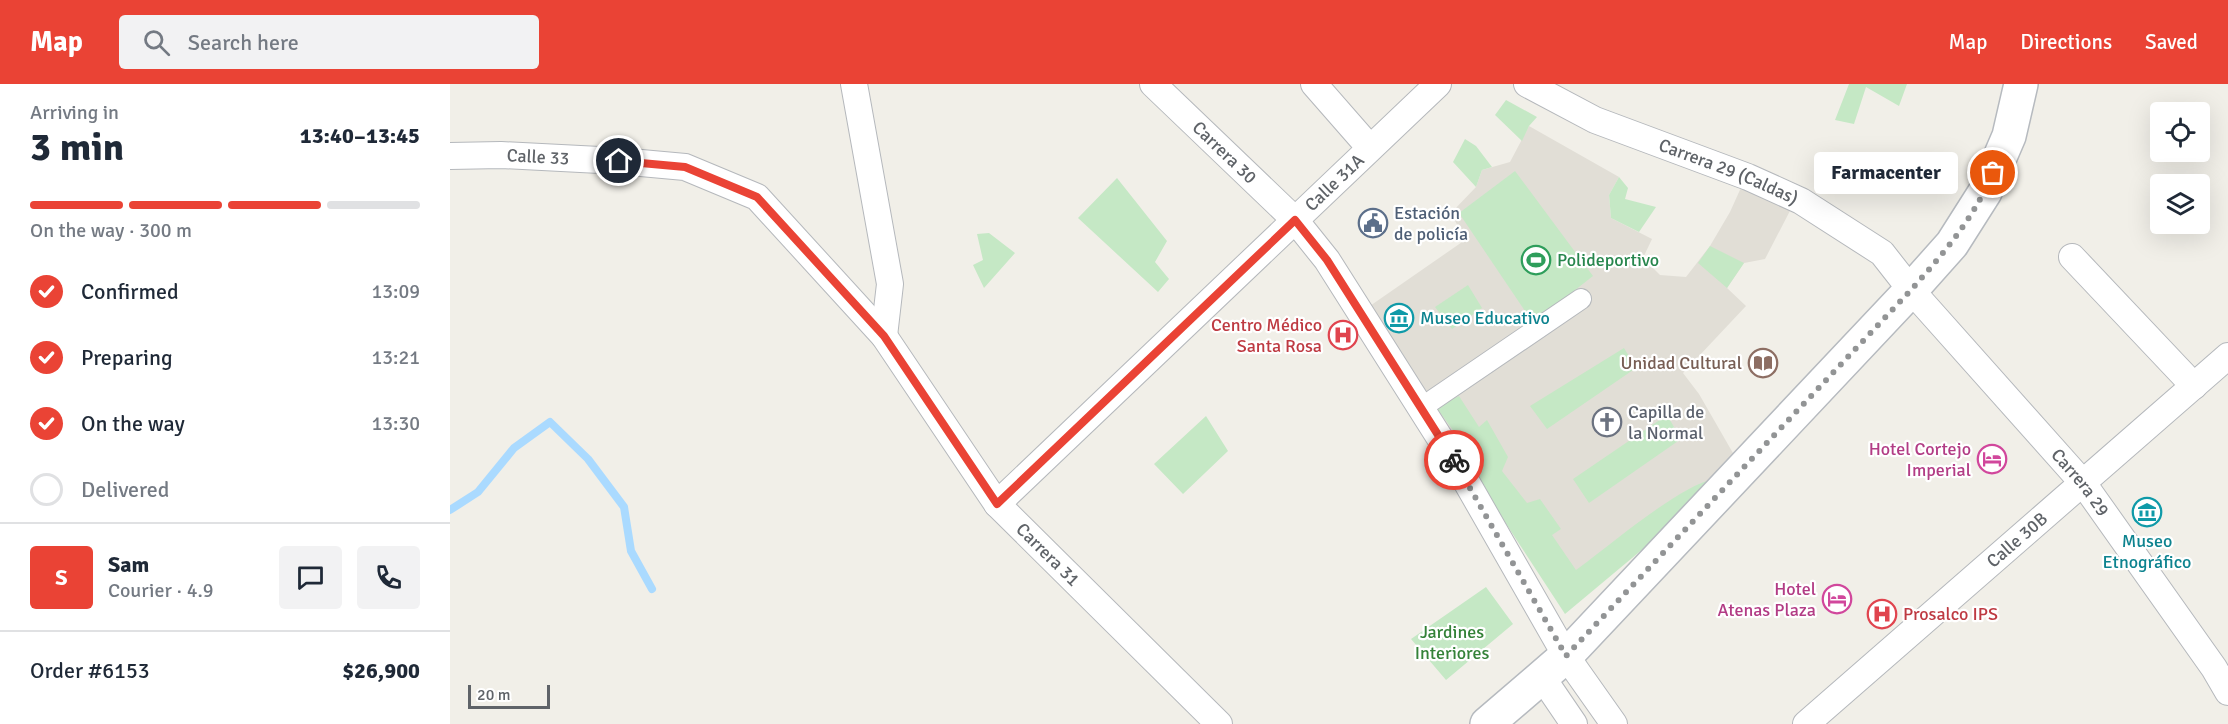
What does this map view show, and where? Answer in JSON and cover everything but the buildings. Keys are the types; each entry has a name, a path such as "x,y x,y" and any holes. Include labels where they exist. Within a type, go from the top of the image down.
{"main road":[{"path":"1487,724 1554,666 1952,244 1985,192 2009,136 2021,84"}],"street":[{"path":"854,84 890,284 884,336"},
{"name":"Carrera 30","path":"1153,84 1295,220 1327,260 1455,462 1554,666"},
{"path":"1314,84 1370,148"},
{"name":"Calle 31A","path":"997,504 1438,84"},
{"name":"Carrera 29 (Caldas)","path":"1527,84 1595,120 1748,177 1801,201 1882,254 1911,290"},
{"name":"Calle 33","path":"450,156 501,155 619,161 685,167 696,171 757,197 884,336"},
{"path":"2072,257 2194,386"},
{"name":"Carrera 29","path":"1911,290 2083,483 2214,668 2228,692"},
{"path":"1421,408 1581,300"},
{"name":"Carrera 31","path":"884,336 997,504 1219,724"},
{"name":"Calle 30B","path":"1806,724 2228,356"},
{"path":"1554,666 1574,724"},
{"path":"1554,666 1614,724"}],"shaded area":[{"path":"1529,126 1619,177 1609,195 1611,218 1652,239 1643,258 1660,275 1686,277 1710,246 1730,212 1744,181 1793,205 1765,259 1744,263 1727,288 1746,306 1683,373 1699,394 1741,467 1566,596 1474,451 1463,458 1367,308 1465,240 1451,213 1476,187 1482,170 1510,162"}],"green space":[{"path":"1849,84 1907,84 1899,106 1866,87 1854,124 1835,120"},
{"path":"1506,100 1537,117 1529,126 1522,141 1495,115"},
{"path":"1465,139 1476,146 1492,167 1482,170 1476,187 1453,162"},
{"name":"Polideportivo","path":"1515,171 1593,276 1533,323 1459,213"},
{"path":"1619,177 1628,188 1625,199 1656,207 1639,232 1611,218 1609,195"},
{"path":"1117,178 1167,241 1155,262 1169,279 1158,292 1078,218"},
{"path":"989,233 1015,253 984,288 973,265 983,260 977,234"},
{"path":"1710,246 1744,263 1727,288 1698,263"},
{"path":"1468,285 1482,308 1452,329 1435,307"},
{"path":"1624,348 1636,368 1547,429 1530,406"},
{"path":"1459,396 1479,427 1487,420 1508,457 1502,471 1527,503 1540,499 1561,529 1552,535 1576,570 1645,517 1674,498 1695,486 1741,467 1565,614 1463,458 1474,451 1463,444 1436,407"},
{"path":"1667,415 1681,439 1589,503 1573,479"},
{"path":"1206,416 1228,451 1183,494 1154,464"},
{"name":"Jardines Interiores","path":"1486,587 1513,624 1446,680 1411,639"}],"waterway":[{"path":"450,510 478,492 514,448 550,422 588,459 624,507 631,551 652,589"}],"way so far":[{"path":"1454,460 1566,656 1952,244 1985,192 1993,173"}],"place":[{"name":"Farmacenter","path":"1993,173"},
{"name":"Estación de policía","path":"1373,223"},
{"name":"Polideportivo","path":"1536,260"},
{"name":"Museo Educativo","path":"1399,318"},
{"name":"Centro Médico Santa Rosa","path":"1343,335"},
{"name":"Unidad Cultural","path":"1763,363"},
{"name":"Capilla de la Normal","path":"1607,422"},
{"name":"Hotel Cortejo Imperial","path":"1992,459"},
{"name":"Museo Etnográfico","path":"2147,512"},
{"name":"Hotel Atenas Plaza","path":"1837,599"},
{"name":"Prosalco IPS","path":"1882,614"}],"route":[{"path":"619,161 685,167 757,197 884,336 997,504 1295,220 1327,260 1454,460"}]}
